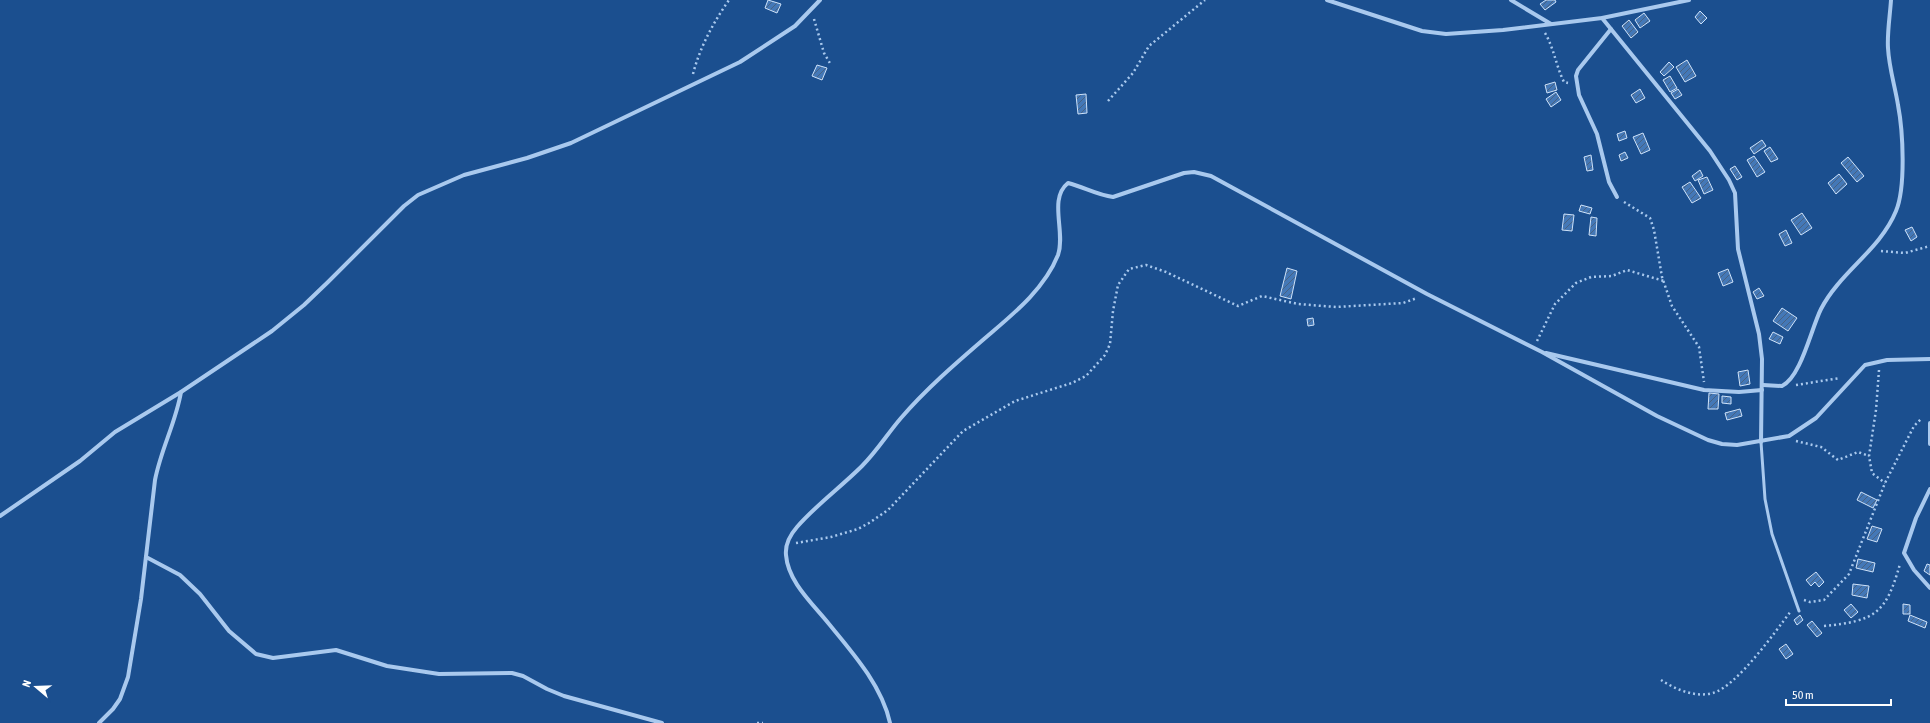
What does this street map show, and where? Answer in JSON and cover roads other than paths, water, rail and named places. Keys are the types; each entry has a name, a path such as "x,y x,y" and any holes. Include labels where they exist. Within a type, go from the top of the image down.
{"street":[{"path":"0,516 80,461 115,432 181,392 272,331 304,305 404,206 418,195 464,174 527,158 570,143 690,86 757,52 795,26 820,0"},
{"path":"1327,0 1396,23 1434,33 1503,30 1541,26 1602,18 1689,0"},
{"path":"1511,0 1551,24"},
{"path":"1763,385 1782,386 1793,376 1822,308 1841,282 1870,250 1888,227 1896,210 1902,180 1898,106 1888,47 1891,0"},
{"path":"1602,18 1710,151 1729,180 1735,193 1738,249 1759,334 1763,385 1761,442"},
{"path":"1611,29 1578,70 1576,76 1579,95 1597,134 1608,182 1617,197"},
{"path":"890,723 881,696 852,652 797,584 788,565 786,554 787,543 797,527 863,465 922,395 1022,306 1037,288 1058,254 1061,242 1058,198 1061,189 1068,183 1082,186 1100,195 1113,197 1184,173 1194,172 1211,176 1427,294 1534,349 1704,390 1739,392 1762,390"},
{"path":"1542,352 1657,416 1708,440 1722,444 1738,445 1789,436 1816,418 1865,366 1880,361 1930,359"},
{"path":"99,723 113,709 120,699 128,676 137,626 158,462 176,414 181,392"},
{"path":"1930,423 1930,444"},
{"path":"1930,489 1916,518 1904,552 1914,570 1930,588"},
{"path":"146,557 180,575 200,594 229,631 256,654 273,658 336,650 387,666 439,674 512,673 523,676 547,690 564,696 662,723"}],"lane":[{"path":"1761,442 1766,499 1772,534 1799,612"}]}
